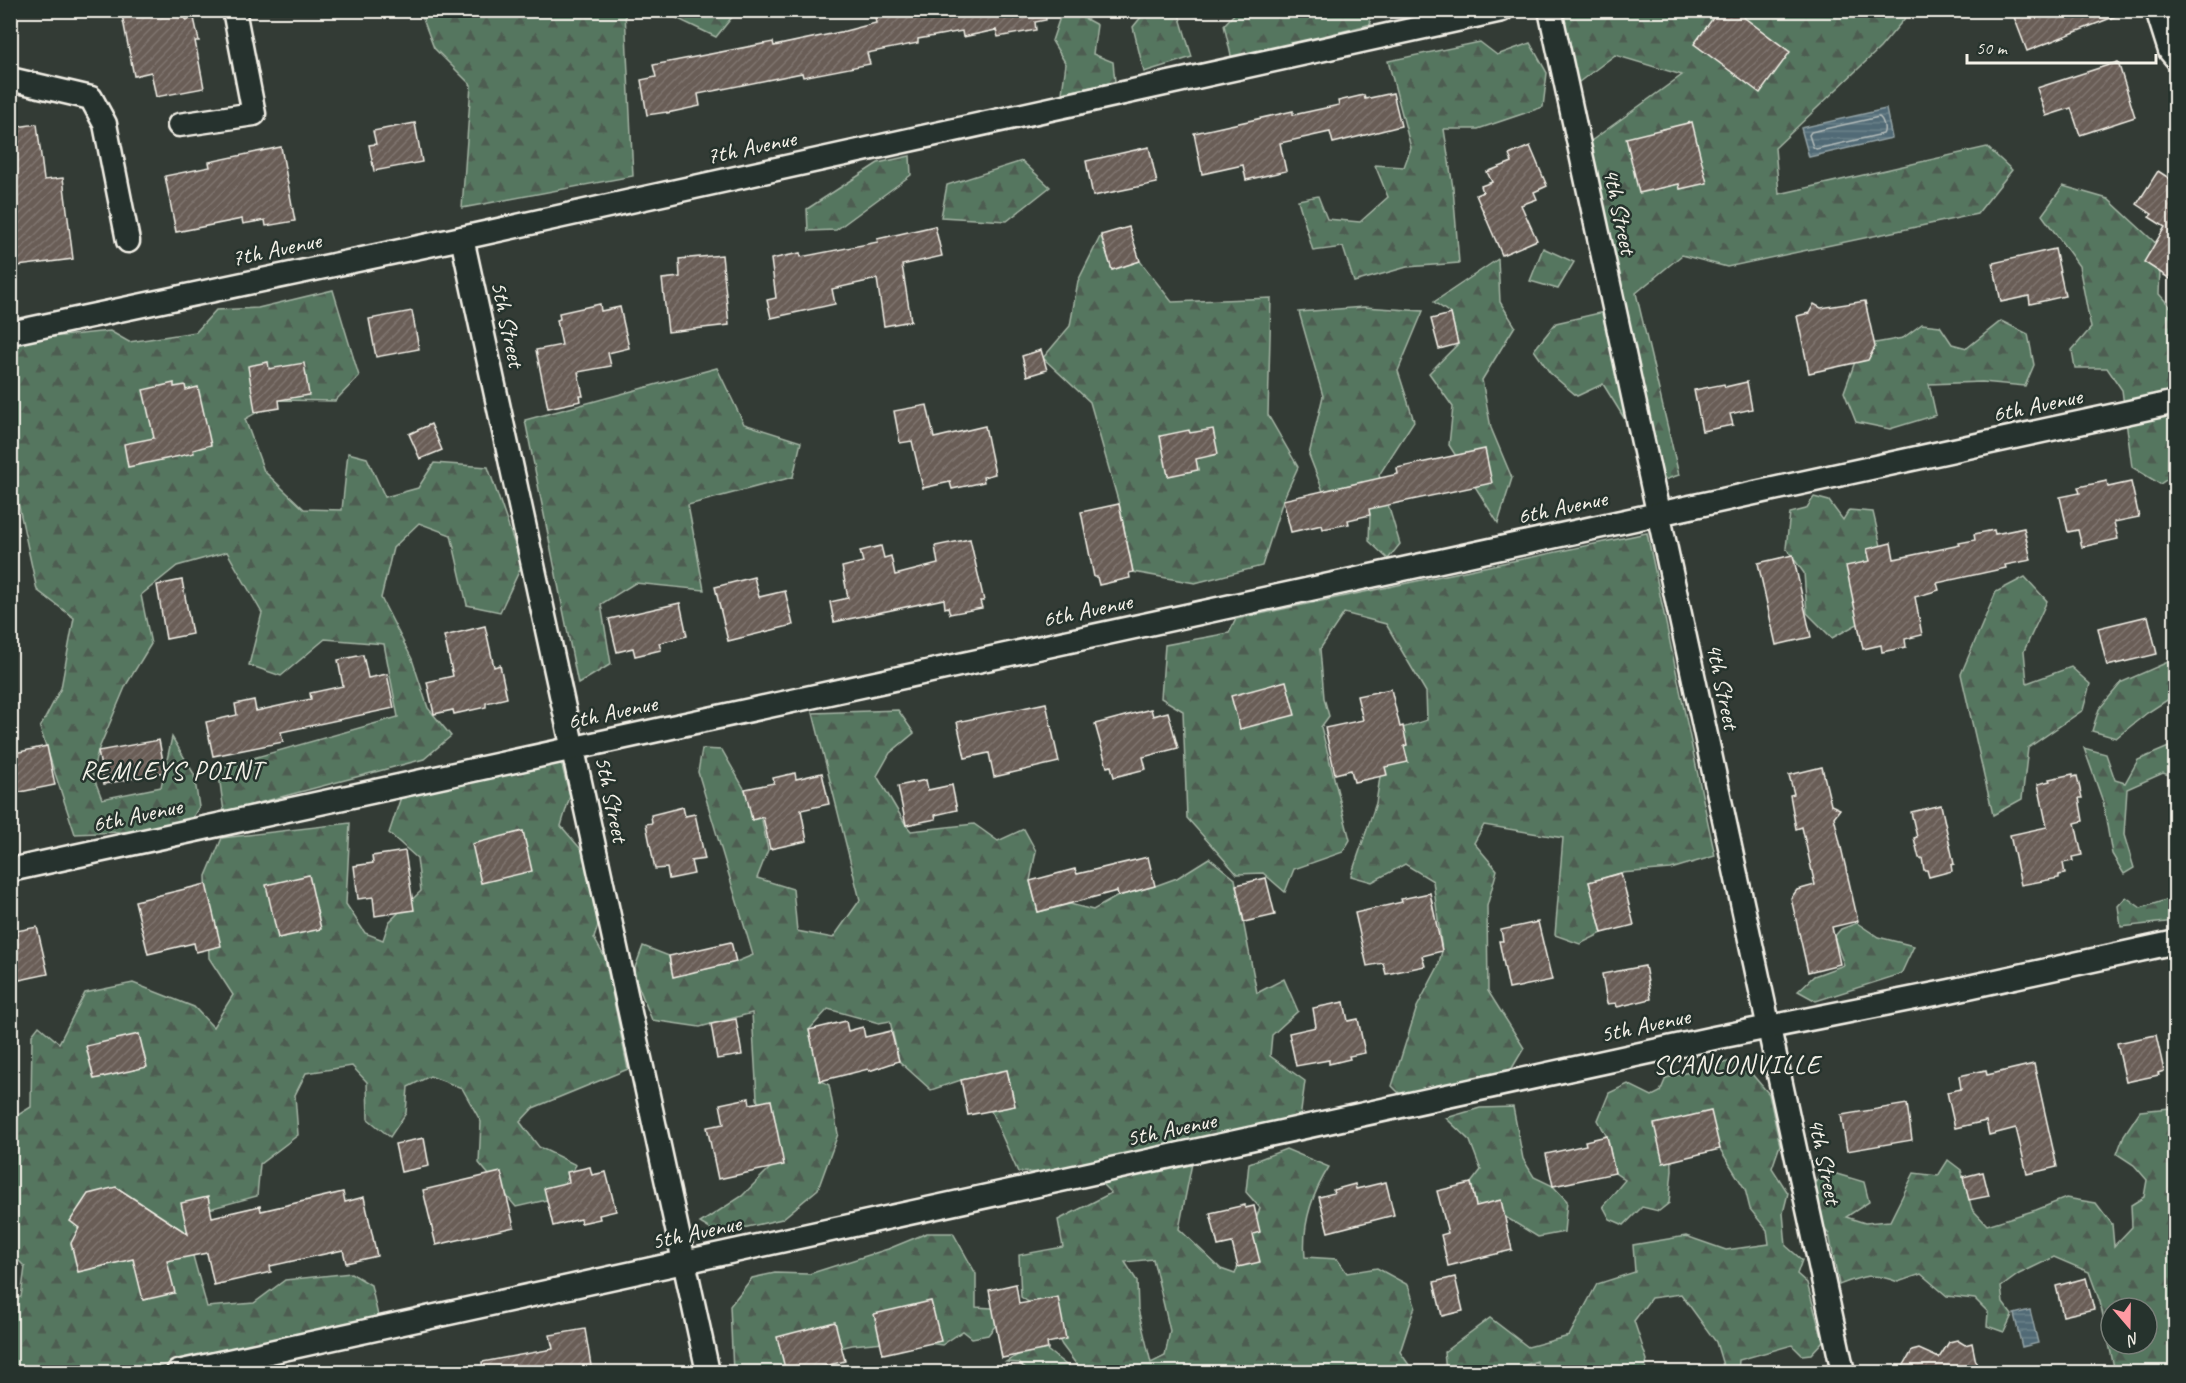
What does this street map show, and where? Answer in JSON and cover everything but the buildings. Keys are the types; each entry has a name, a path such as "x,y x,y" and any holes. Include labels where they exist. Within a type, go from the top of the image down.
{"street":[{"path":"179,124 254,114 234,10"},
{"name":"7th Avenue","path":"10,333 462,238 1502,10"},
{"name":"4th Street","path":"1550,10 1843,1372"},
{"path":"2157,10 2170,51 2175,58"},
{"path":"10,79 91,98 105,124 128,241"},
{"name":"5th Street","path":"462,238 708,1372"},
{"name":"6th Avenue","path":"10,870 2175,402"},
{"name":"5th Avenue","path":"178,1372 1769,1026 1950,991 2175,942"}],"green space":[{"path":"420,10 737,11 716,37 664,12 625,12 633,176 462,208 471,85 434,48"},
{"path":"1238,10 1367,11 1371,24 1232,60 1224,25"},
{"path":"1062,11 1071,11 1097,25 1093,54 1113,62 1115,82 1062,93 1066,64 1052,41"},
{"path":"1146,11 1178,11 1192,57 1144,72 1133,27"},
{"path":"1550,11 1911,11 1880,48 1775,148 1779,194 1987,147 2012,170 1977,214 1727,267 1682,255 1636,293 1679,475 1661,481 1652,429 1629,426 1603,384 1577,396 1550,373 1534,350 1556,323 1604,312 1580,149 1682,75 1615,55 1567,91"},
{"path":"1480,42 1497,55 1530,43 1547,73 1543,107 1478,129 1444,129 1453,188 1459,263 1407,267 1354,282 1343,247 1313,251 1298,200 1318,196 1327,219 1360,222 1388,197 1375,165 1404,167 1411,148 1388,61"},
{"path":"910,156 911,175 836,230 808,231 807,209 878,163"},
{"path":"1022,161 1050,187 1007,221 941,217 947,185"},
{"path":"2063,186 2108,199 2161,248 2159,294 2175,312 2176,473 2160,484 2132,467 2122,390 2107,368 2075,368 2072,350 2091,328 2079,266 2042,215"},
{"path":"1101,235 1112,270 1140,261 1172,302 1271,298 1268,415 1298,467 1283,500 1262,566 1195,583 1133,572 1119,504 1090,402 1043,358 1070,326 1078,281"},
{"path":"1543,248 1574,262 1558,289 1530,281"},
{"path":"1498,259 1500,302 1515,326 1482,380 1491,428 1512,478 1498,523 1449,445 1453,407 1429,373 1458,344 1451,314 1434,302"},
{"path":"333,290 359,376 335,401 279,400 245,419 264,471 304,509 342,510 348,453 367,458 385,497 418,488 434,463 488,467 522,565 500,612 467,605 451,535 419,523 393,548 381,598 412,659 428,708 451,736 424,759 224,812 218,768 398,717 384,644 325,639 281,676 249,665 262,613 227,552 177,566 141,595 151,644 126,685 98,751 92,773 102,799 161,787 172,737 194,774 199,807 190,822 142,831 75,834 40,728 61,688 74,618 37,590 11,470 10,347 32,339 110,331 129,342 196,332 216,310 258,308"},
{"path":"1364,307 1423,311 1398,371 1414,421 1379,475 1400,544 1388,559 1369,541 1370,515 1362,482 1323,491 1309,455 1323,396 1299,312"},
{"path":"2001,321 2028,334 2034,365 2025,386 1982,382 1929,384 1936,415 1890,429 1856,422 1844,392 1856,359 1870,344 1903,338 1922,324 1940,326 1952,344 1967,348"},
{"path":"717,368 744,424 801,442 793,477 688,505 704,590 635,583 601,604 611,664 578,684 525,420"},
{"path":"1814,497 1829,501 1843,520 1849,510 1873,512 1881,546 1872,616 1832,638 1807,613 1804,573 1786,548 1790,513 1806,509"},
{"path":"1647,533 1715,856 1671,869 1621,873 1589,882 1602,933 1580,944 1555,935 1563,838 1484,825 1474,843 1497,870 1487,906 1488,991 1524,1048 1508,1075 1401,1095 1392,1086 1417,1007 1438,967 1442,951 1433,881 1405,864 1372,882 1351,876 1376,803 1380,777 1399,729 1427,720 1426,692 1386,624 1344,613 1320,649 1324,698 1329,716 1321,727 1350,840 1343,852 1294,869 1285,892 1263,873 1237,874 1187,818 1183,711 1161,698 1165,645 1229,633 1236,619"},
{"path":"2025,577 2047,601 2024,651 2027,683 2071,667 2090,684 2083,710 2028,748 2022,799 1993,815 1961,674 1996,592"},
{"path":"2175,659 2175,695 2147,713 2116,738 2092,731 2099,709 2122,682"},
{"path":"898,710 914,733 890,753 877,776 906,825 911,831 974,824 998,841 1024,829 1036,851 1030,881 1038,912 1070,904 1093,910 1118,896 1177,878 1209,858 1235,879 1257,993 1284,979 1298,1011 1272,1035 1270,1056 1305,1081 1300,1119 1192,1163 1179,1229 1221,1269 1235,1274 1260,1208 1246,1192 1249,1163 1286,1149 1329,1167 1310,1210 1305,1233 1305,1257 1337,1259 1347,1273 1377,1268 1408,1285 1415,1306 1400,1352 1414,1372 1082,1372 1062,1345 1045,1313 1021,1297 1019,1255 1063,1247 1058,1220 1111,1193 1084,1166 1054,1173 1018,1172 991,1111 1015,1106 1007,1071 961,1080 931,1090 899,1061 890,1021 879,1023 828,1009 809,1030 820,1080 829,1085 838,1134 818,1189 782,1219 718,1234 700,1223 742,1196 773,1165 757,1098 752,1013 700,1027 652,1020 633,973 643,946 669,956 673,976 736,962 753,955 698,772 702,749 722,750 762,820 768,850 757,878 793,889 797,931 833,938 860,900 813,713","holes":["1153,1259 1170,1331 1165,1356 1151,1363 1138,1309 1137,1281 1125,1262"]},
{"path":"2175,742 2175,777 2163,773 2127,789 2124,835 2134,868 2124,874 2112,854 2103,802 2084,748 2106,754 2115,780 2125,783 2138,760 2171,746"},
{"path":"561,762 570,796 561,826 586,855 601,916 594,938 605,958 628,1069 533,1108 520,1122 539,1147 576,1165 555,1198 516,1207 479,1163 481,1122 462,1088 430,1076 408,1087 406,1113 390,1137 368,1119 367,1082 352,1066 306,1073 295,1095 298,1135 260,1164 257,1196 198,1212 193,1256 207,1307 254,1303 285,1280 351,1273 371,1285 379,1320 133,1372 11,1372 10,1300 21,1297 25,1267 11,1253 11,1136 14,1134 18,1115 31,1107 32,1035 39,1026 59,1043 85,993 133,983 194,1007 213,1027 233,995 209,958 206,876 222,838 350,823 346,904 365,933 383,940 389,922 421,891 417,858 389,833 401,797"},
{"path":"2126,897 2141,908 2175,897 2175,921 2121,927 2118,906"},
{"path":"1857,923 1878,937 1914,946 1901,974 1816,1001 1798,991 1814,976 1844,965 1834,937 1841,929"},
{"path":"1731,1061 1751,1073 1769,1094 1780,1145 1772,1168 1788,1193 1783,1213 1786,1246 1802,1260 1797,1274 1807,1283 1823,1341 1811,1354 1802,1355 1792,1345 1739,1360 1738,1372 1725,1372 1716,1342 1681,1294 1651,1298 1634,1321 1647,1360 1645,1371 1539,1372 1537,1361 1516,1368 1515,1372 1446,1372 1444,1352 1490,1318 1528,1347 1569,1336 1597,1284 1635,1272 1633,1245 1686,1236 1726,1250 1769,1244 1767,1230 1750,1209 1745,1189 1720,1149 1681,1118 1671,1142 1672,1170 1669,1203 1659,1211 1642,1207 1624,1225 1610,1219 1603,1206 1625,1180 1615,1173 1607,1137 1598,1120 1609,1093 1628,1084 1652,1096 1660,1092 1666,1078"},
{"path":"1513,1107 1523,1159 1534,1177 1553,1186 1567,1201 1564,1232 1538,1237 1504,1216 1476,1206 1471,1183 1481,1170 1470,1141 1446,1118 1480,1108"},
{"path":"2170,1108 2176,1112 2175,1185 2169,1191 2169,1211 2176,1214 2175,1372 2115,1372 2112,1356 2159,1356 2159,1296 2099,1296 2099,1299 2089,1272 2054,1257 2019,1274 2001,1287 2003,1303 2012,1315 2004,1332 1987,1326 1988,1312 1975,1299 1947,1296 1921,1274 1898,1282 1868,1276 1839,1285 1829,1234 1819,1224 1812,1191 1823,1170 1864,1182 1869,1202 1846,1217 1865,1223 1890,1221 1914,1173 1938,1176 1948,1160 1961,1170 1972,1209 1987,1225 2066,1198 2096,1203 2112,1224 2114,1246 2132,1227 2131,1205 2144,1197 2147,1180 2134,1165 2117,1154 2124,1135 2140,1111"},
{"path":"927,1233 953,1233 976,1274 976,1307 992,1308 999,1321 988,1335 972,1338 963,1331 942,1345 906,1340 852,1345 797,1358 803,1372 733,1372 730,1306 752,1278 775,1273 809,1274 888,1249"},
{"path":"1038,1343 1074,1372 1029,1372 1019,1363 1006,1362"}],"water":[{"path":"1886,109 1892,138 1809,157 1801,128"},
{"path":"2030,1310 2038,1343 2022,1347 2014,1314"}],"district":[{"name":"REMLEYS POINT","path":"172,770"},
{"name":"SCANLONVILLE","path":"1737,1064"}]}
